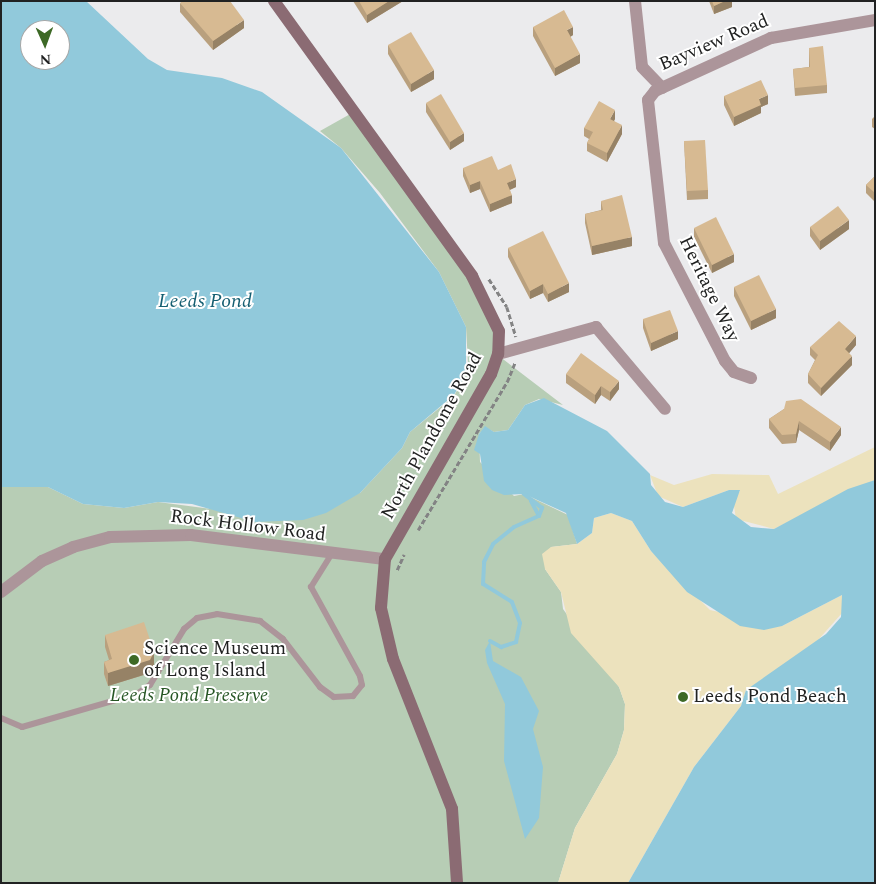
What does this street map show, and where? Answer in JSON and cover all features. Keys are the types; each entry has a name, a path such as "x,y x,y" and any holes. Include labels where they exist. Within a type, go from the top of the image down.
{"main road":[{"name":"North Plandome Road","path":"276,2 482,292 500,330 498,354 385,559 384,631 452,809 457,883"}],"street":[{"name":"Bayview Road","path":"635,1 642,67 662,88 771,38 875,20"},
{"name":"Heritage Way","path":"662,88 649,97 646,108 664,243 725,361 734,372 751,378"},
{"path":"498,354 596,326 665,409"},
{"name":"Rock Hollow Road","path":"1,592 42,561 72,546 110,537 191,535 331,555 385,559"}],"lane":[{"path":"1,718 22,727 137,694 150,685 184,629 197,618 217,614 260,621 283,640 320,688 334,696 353,696 362,685 360,676 311,587 331,555"}],"path":[{"path":"415,535 507,382 516,356"},
{"path":"396,577 405,552"}],"green space":[{"name":"Leeds Pond Preserve","path":"352,113 492,308 499,356 563,405 539,399 525,405 508,430 494,432 485,427 479,434 480,462 514,496 524,494 568,515 577,544 551,547 545,569 561,592 563,609 619,687 625,704 624,730 617,754 575,828 558,883 1,883 1,487 48,487 83,504 124,508 158,502 219,510 360,493 402,448 410,432 454,396 463,379 468,363 466,327 439,272 380,193 341,148 320,131"}],"sand":[{"path":"875,447 875,480 774,529 736,519 733,500 740,491 729,490 683,507 658,496 650,475 674,485 712,474 769,475 778,494"},
{"name":"Leeds Pond Beach","path":"611,513 632,521 651,551 710,610 782,626 842,595 843,612 810,649 746,690 741,706 694,767 628,883 558,883 575,828 617,754 624,730 625,704 619,687 571,633 561,592 545,569 542,554 551,547 577,544 592,533 594,518"}],"water":[{"name":"Leeds Pond","path":"1,1 86,1 148,59 167,70 222,78 262,92 341,148 439,272 466,327 466,373 454,395 410,432 402,448 360,493 326,513 303,520 255,522 192,504 158,502 124,508 83,504 48,487 1,487"},
{"path":"544,398 607,431 650,474 651,485 665,502 683,507 729,490 740,490 732,513 751,527 774,529 848,489 875,480 875,883 628,883 694,767 741,706 746,690 826,634 841,617 842,595 782,626 764,630 740,626 687,592 651,551 632,521 611,513 594,518 592,533 577,544 566,513 524,494 504,495 492,490 484,481 480,454 474,450 479,434 485,426 494,432 508,430 525,405"},
{"path":"490,641 493,661 521,677 539,711 533,729 543,767 539,818 525,839 504,761 505,704 487,663 485,650"}],"building":[{"path":"182,1 230,1 244,20 213,41 180,3"},
{"path":"359,1 389,1 367,15"},
{"path":"712,1 725,1 714,6"},
{"path":"564,10 573,27 567,30 580,54 555,68 533,27"},
{"path":"411,32 434,70 411,84 388,45"},
{"path":"823,46 827,85 795,88 793,69 810,67 809,48"},
{"path":"761,80 768,95 759,99 761,105 734,117 724,96"},
{"path":"441,94 464,133 450,142 426,103"},
{"path":"599,101 615,110 610,119 622,125 607,153 587,143 593,132 584,128"},
{"path":"705,140 708,190 687,191 684,141"},
{"path":"492,156 498,170 511,164 516,179 507,183 512,195 490,204 480,181 470,185 463,168"},
{"path":"875,176 875,193 866,185"},
{"path":"622,195 632,237 592,246 585,214 603,210 601,201"},
{"path":"838,206 849,220 820,241 810,227"},
{"path":"716,217 734,254 712,265 694,228"},
{"path":"543,231 569,283 548,294 543,284 530,291 508,248"},
{"path":"759,275 776,309 751,321 734,287"},
{"path":"670,310 678,331 651,343 643,319"},
{"path":"839,321 856,336 845,349 852,356 821,388 808,374 818,355 810,347"},
{"path":"581,353 619,381 610,392 601,386 595,395 566,374"},
{"path":"801,399 841,427 830,442 799,421 796,434 782,435 769,419 784,409 786,401"},
{"path":"144,622 154,652 150,660 108,673 104,662 112,659 105,635"}],"waterway":[{"path":"490,641 501,647 516,642 520,623 512,602 483,584 484,562 493,544 514,527 539,516 542,508 524,494"},
{"path":"531,501 539,516"}],"place":[{"name":"Science Museum of Long Island","path":"134,660"},
{"name":"Leeds Pond Beach","path":"683,697"}]}
